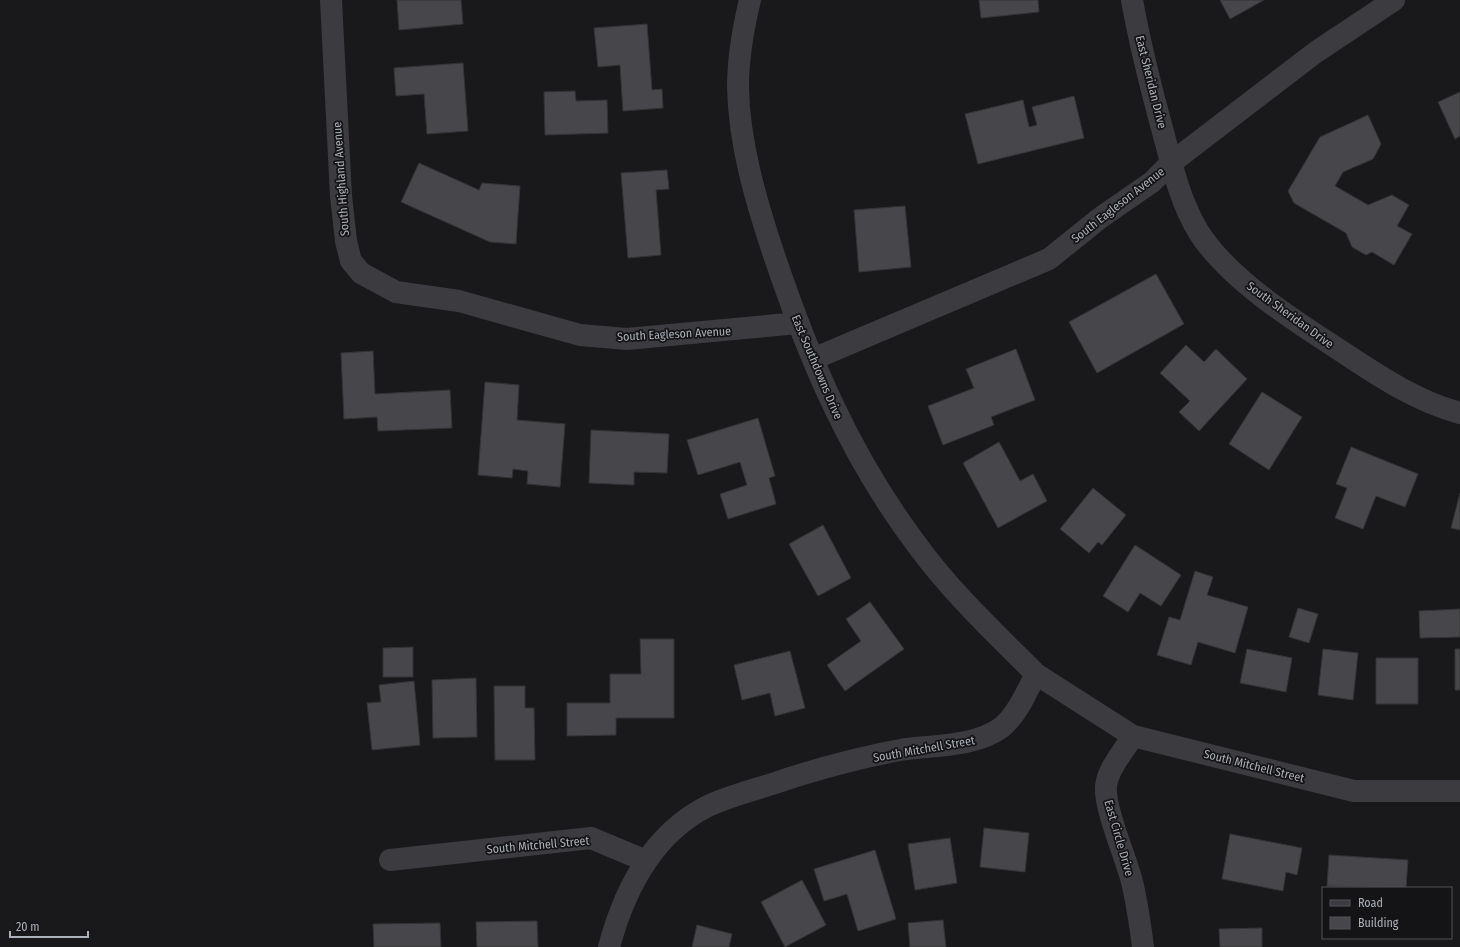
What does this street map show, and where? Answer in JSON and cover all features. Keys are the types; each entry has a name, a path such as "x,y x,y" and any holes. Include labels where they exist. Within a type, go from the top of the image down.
{"street":[{"name":"South Highland Avenue","path":"331,0 341,196 346,241 350,261 361,273 396,292 459,301"},
{"name":"East Southdowns Drive","path":"750,0 739,57 738,88 742,129 748,164 760,210 798,323 813,359 849,440 889,505 916,545 967,606 1036,674"},
{"name":"East Sheridan Drive","path":"1132,0 1143,58 1171,163"},
{"name":"South Eagleson Avenue","path":"813,359 1049,259 1100,218 1152,182 1171,163 1316,52 1394,0"},
{"name":"South Sheridan Drive","path":"1171,163 1184,204 1199,232 1224,263 1244,282 1308,330 1378,375 1429,403 1460,413"},
{"name":"South Eagleson Avenue","path":"459,301 580,335 627,339 798,323"},
{"name":"South Mitchell Street","path":"390,860 591,838 646,861 664,840 682,823 706,807 797,775 892,752 981,739 1003,727 1014,712 1036,674 1133,736 1354,791 1460,791"},
{"name":"East Circle Drive","path":"1133,736 1110,771 1106,787 1107,802 1131,879 1139,914 1143,947"},
{"path":"609,947 620,909 632,884 646,861"}],"building":[{"path":"397,0 461,0 463,24 399,30"},
{"path":"979,0 1038,0 1039,12 981,18"},
{"path":"1220,0 1264,0 1230,19"},
{"path":"647,24 652,90 662,89 663,108 623,111 620,65 598,67 594,28"},
{"path":"463,63 468,131 427,134 424,94 396,96 394,68"},
{"path":"575,91 576,101 607,100 608,133 545,135 544,92"},
{"path":"1460,92 1460,136 1455,139 1438,102"},
{"path":"1074,96 1084,138 978,164 965,114 1023,100 1029,127 1037,125 1032,107"},
{"path":"1368,115 1381,144 1373,159 1343,172 1335,186 1368,205 1392,195 1409,205 1397,226 1412,234 1394,265 1372,252 1366,255 1352,247 1346,233 1294,203 1288,191 1320,137"},
{"path":"419,163 479,190 482,183 520,186 516,244 490,242 401,202"},
{"path":"667,170 669,189 656,190 661,255 628,258 621,173"},
{"path":"905,206 911,267 859,272 854,210"},
{"path":"1156,274 1184,324 1097,373 1069,322"},
{"path":"1186,345 1204,362 1216,349 1247,379 1199,431 1179,412 1190,401 1160,373"},
{"path":"1016,349 1035,400 991,417 994,425 943,445 928,406 974,388 966,369"},
{"path":"373,351 375,394 450,390 452,428 378,431 377,417 344,419 341,353"},
{"path":"485,382 519,385 517,420 565,424 560,487 527,484 528,471 513,469 512,478 478,475"},
{"path":"1262,392 1302,417 1269,470 1229,444"},
{"path":"758,418 775,476 769,478 776,504 728,519 720,494 747,485 740,462 698,475 687,440"},
{"path":"591,430 669,434 667,473 634,472 634,485 589,483"},
{"path":"999,442 1020,481 1033,474 1047,501 998,528 963,463"},
{"path":"1351,447 1418,474 1405,507 1376,496 1363,529 1335,518 1347,488 1336,484"},
{"path":"1093,488 1126,515 1102,545 1098,542 1089,553 1060,529"},
{"path":"1460,493 1460,530 1451,528"},
{"path":"823,525 851,578 818,596 789,544"},
{"path":"1135,545 1181,575 1161,606 1140,593 1128,612 1103,596"},
{"path":"1195,571 1213,577 1207,595 1248,607 1235,653 1198,642 1191,665 1157,655 1169,617 1180,620"},
{"path":"870,602 904,649 845,691 827,665 861,641 846,619"},
{"path":"1298,608 1318,614 1309,643 1289,637"},
{"path":"1460,609 1460,637 1420,638 1419,611"},
{"path":"640,639 674,639 674,718 616,718 616,735 567,736 567,703 610,703 610,674 641,674"},
{"path":"413,647 413,677 383,677 383,648"},
{"path":"1247,649 1292,658 1286,692 1240,683"},
{"path":"1323,649 1358,653 1353,700 1318,695"},
{"path":"1455,649 1460,649 1460,690 1455,690"},
{"path":"790,651 805,708 775,716 770,693 742,700 734,665"},
{"path":"1376,658 1418,658 1418,704 1376,704"},
{"path":"476,678 477,737 433,738 432,680"},
{"path":"414,681 420,745 372,750 367,703 381,702 379,685"},
{"path":"494,686 525,686 525,708 534,708 535,760 495,760"},
{"path":"984,828 1029,833 1025,872 980,867"},
{"path":"1230,834 1302,848 1297,875 1286,872 1283,891 1222,879"},
{"path":"950,838 957,883 915,890 908,844"},
{"path":"875,850 896,919 858,931 847,894 824,901 814,869"},
{"path":"1329,855 1408,860 1406,887 1327,886"},
{"path":"802,880 826,925 785,947 761,902"},
{"path":"943,920 946,947 910,947 908,923"},
{"path":"537,921 538,947 477,947 476,922"},
{"path":"440,923 441,947 374,947 373,924"},
{"path":"697,925 732,934 729,947 692,947"},
{"path":"1262,928 1262,947 1220,947 1219,929"}]}
